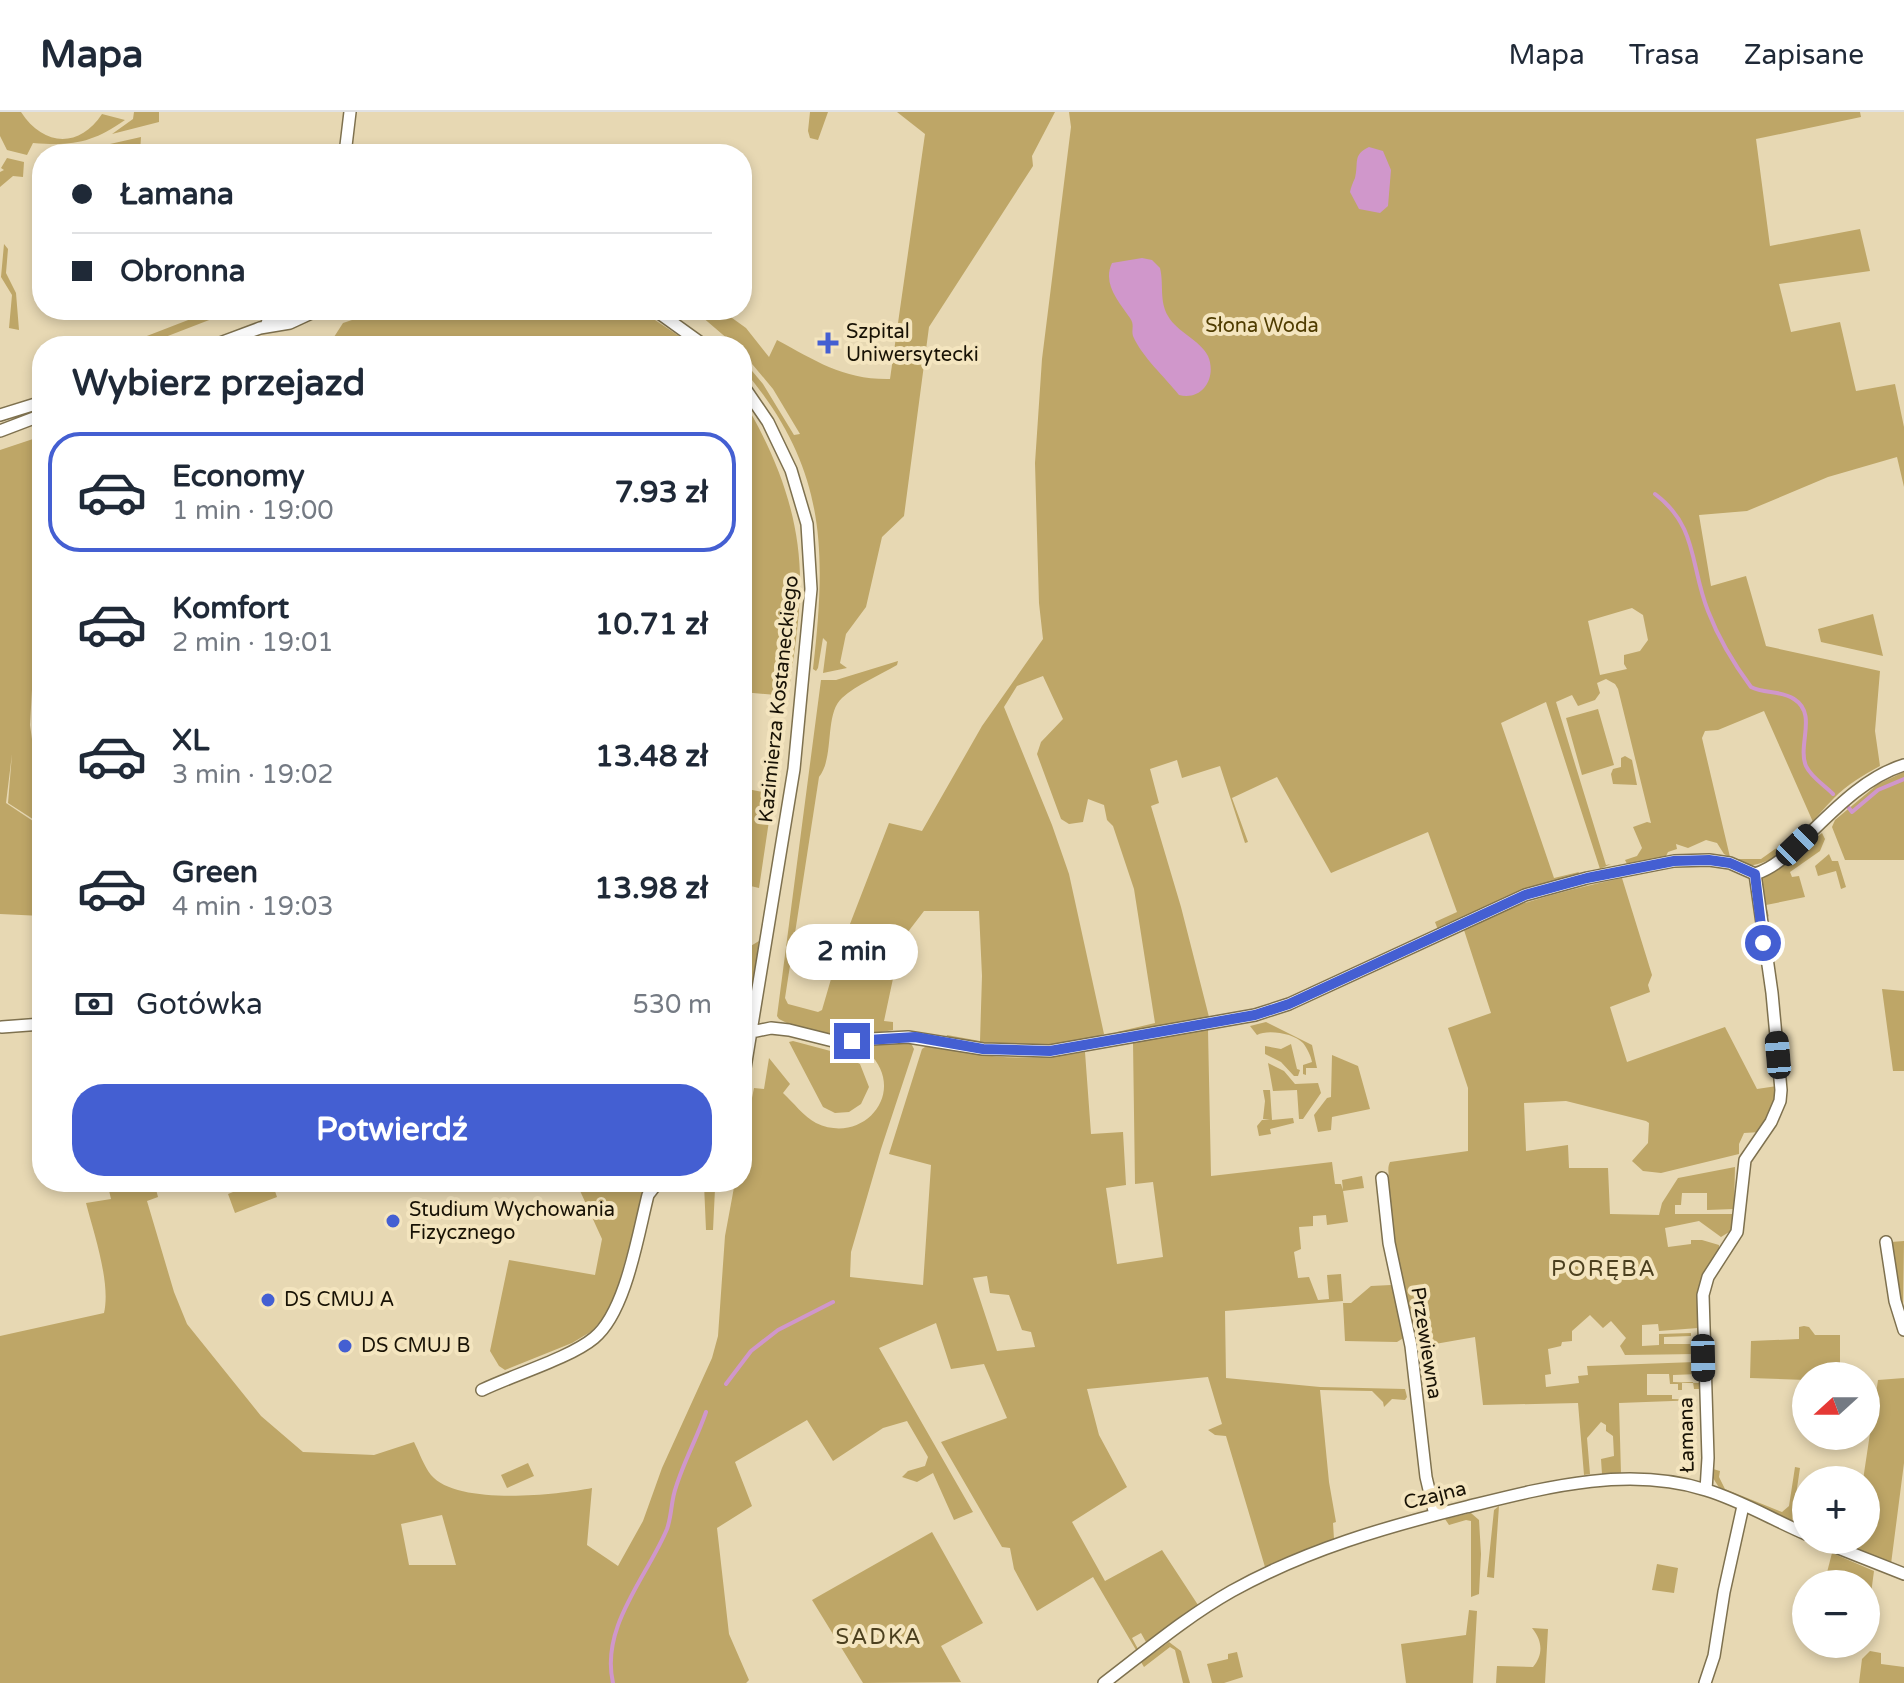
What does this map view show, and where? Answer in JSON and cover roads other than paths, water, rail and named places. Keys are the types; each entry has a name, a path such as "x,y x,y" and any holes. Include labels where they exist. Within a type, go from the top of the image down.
{"street":[{"path":"346,144 350,112"},
{"path":"260,328 273,320"},
{"path":"239,336 296,320"},
{"path":"669,320 691,336"},
{"name":"Kazimierza Kostaneckiego","path":"752,399 768,422 791,470 807,524 811,589 794,769 752,1005"},
{"path":"0,415 32,405"},
{"path":"0,431 32,419"},
{"path":"752,1032 771,1028 833,1041 915,1037 983,1049 1068,1049 1270,1011 1510,901 1587,878 1674,861 1709,860 1730,863 1755,874 1763,872 1874,779 1904,765"},
{"name":"Łamana","path":"1706,1490 1708,1458 1703,1295 1708,1277 1737,1232 1745,1160 1771,1122 1781,1090 1772,993 1755,874"},
{"path":"2,1027 32,1025"},
{"name":"Przewiewna","path":"1382,1178 1389,1243 1414,1366 1426,1477 1435,1515"},
{"path":"482,1390 587,1343 604,1328 620,1297 650,1192"},
{"path":"1886,1242 1895,1301 1904,1330"},
{"name":"Czajna","path":"1104,1683 1179,1625 1263,1575 1356,1536 1560,1485 1640,1481 1706,1490 1792,1528"},
{"path":"1705,1683 1714,1656 1743,1506"},
{"path":"1853,1554 1904,1574"}],"waterway":[{"path":"1655,494 1669,506 1686,533 1708,611 1727,650 1751,687 1789,696 1801,705 1806,721 1806,766 1833,794"},
{"path":"1849,808 1852,812 1878,790 1904,779"},
{"path":"726,1384 751,1351 778,1330 833,1302"},
{"path":"613,1683 611,1662 619,1622 667,1529 676,1487 706,1412"}],"place":[{"name":"Szpital Uniwersytecki","path":"828,343"},
{"name":"Studium Wychowania Fizycznego","path":"393,1221"},
{"name":"DS CMUJ A","path":"268,1300"},
{"name":"DS CMUJ B","path":"345,1346"}],"district":[{"name":"PORĘBA","path":"1604,1269"},
{"name":"SADKA","path":"879,1637"}],"park label":[{"name":"Słona Woda","path":"1262,326"}]}
